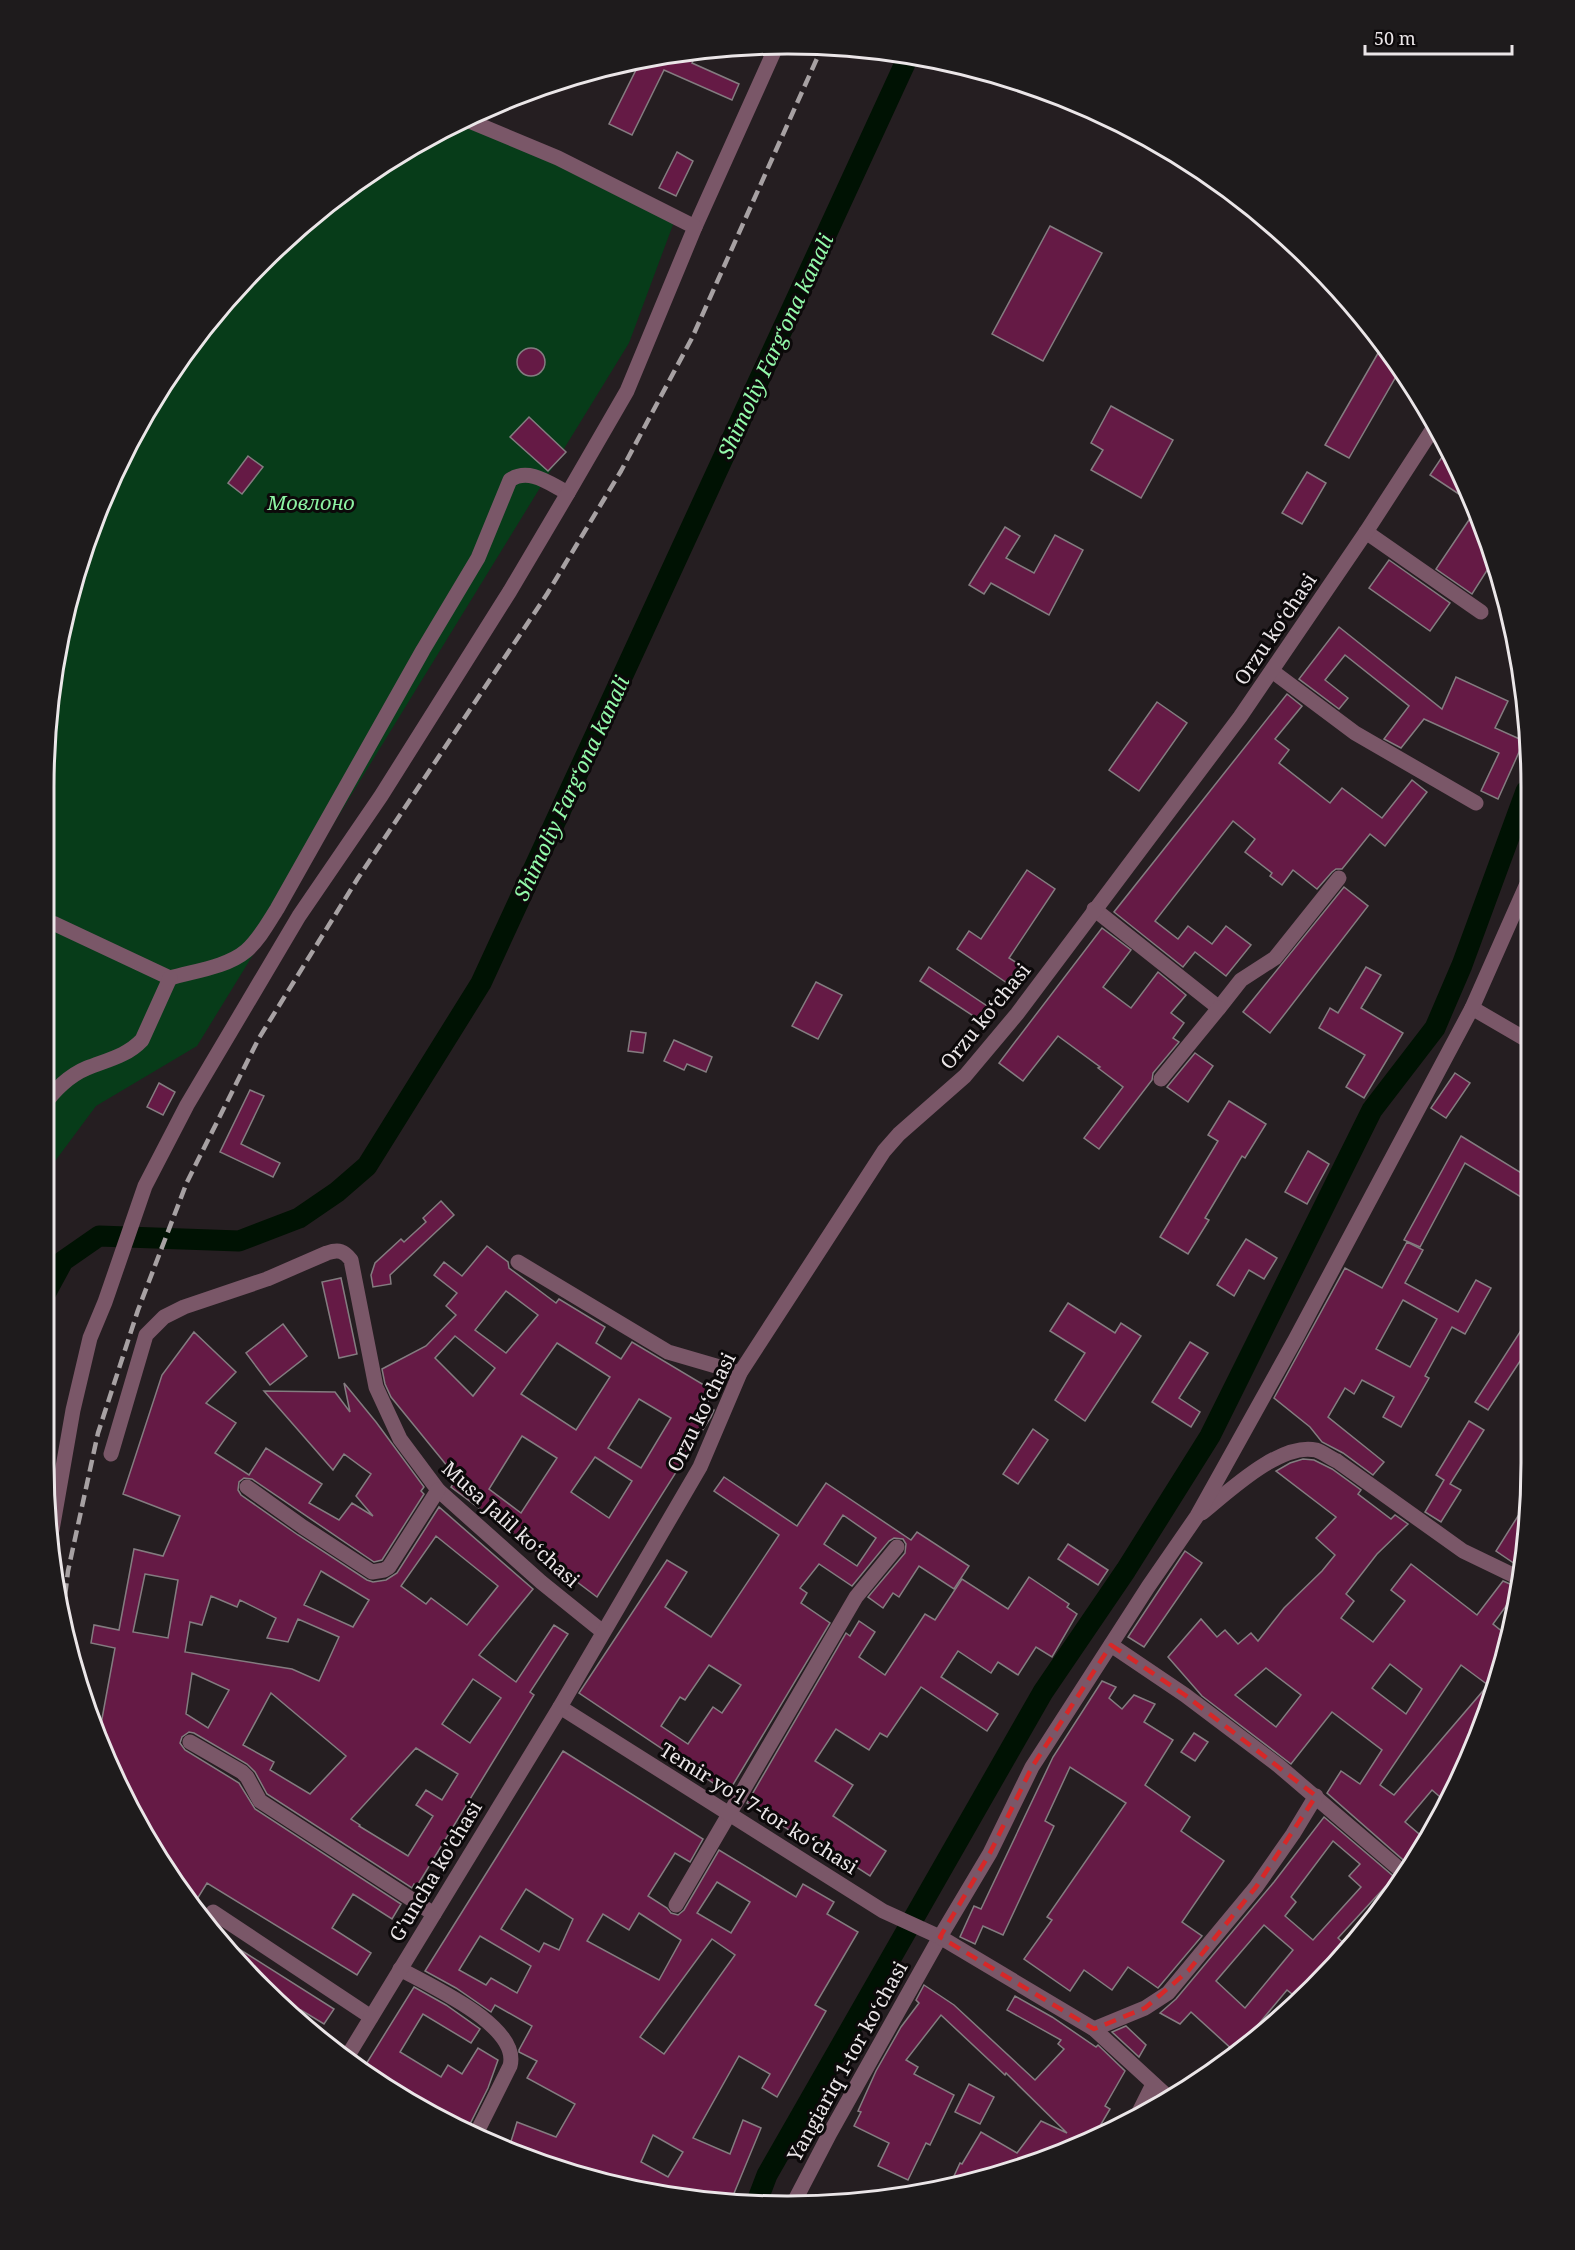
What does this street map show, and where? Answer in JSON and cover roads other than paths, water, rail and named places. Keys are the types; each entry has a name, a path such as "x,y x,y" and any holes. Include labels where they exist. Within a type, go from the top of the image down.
{"street":[{"path":"56,1508 75,1400 90,1338 105,1302 145,1186 187,1105 299,916 381,796 510,591 627,391 695,227 773,55"},
{"path":"477,124 558,158 695,227"},
{"name":"Orzu koʻchasi","path":"560,1707 700,1467 740,1373 884,1151 899,1134 965,1076 1017,1014 1272,671 1430,434"},
{"path":"54,924 170,978 230,961 245,952 267,925 478,558 510,480 522,474 531,475 568,493"},
{"path":"1366,532 1481,612"},
{"path":"1272,671 1355,733 1476,803"},
{"path":"1161,1079 1241,980 1275,958 1339,878"},
{"path":"1197,1516 1295,1340 1472,1008 1521,897"},
{"path":"1094,909 1219,1008"},
{"path":"54,1091 84,1069 135,1048 142,1040 170,978"},
{"path":"1472,1008 1521,1037"},
{"name":"Musa Jalil koʻchasi","path":"111,1454 146,1335 164,1317 184,1307 267,1279 336,1250 345,1253 351,1260 376,1388 400,1439 438,1490 540,1582 603,1632"},
{"path":"518,1262 668,1352 740,1373"},
{"path":"1197,1516 1248,1476 1273,1461 1294,1450 1316,1450 1337,1461 1463,1551 1512,1575"},
{"path":"247,1487 372,1572 389,1567 438,1490"},
{"name":"Yangiariq 1-tor koʻchasi","path":"797,2196 940,1937 990,1853 1032,1767 1148,1587 1197,1516"},
{"path":"676,1905 856,1597 897,1547"},
{"path":"1111,1645 1185,1695 1279,1766 1398,1868"},
{"name":"Temir yoʻl 7-tor koʻchasi","path":"560,1707 883,1911 940,1937 1094,2029 1163,2092"},
{"name":"G'uncha ko'chasi","path":"351,2051 560,1707"},
{"path":"190,1742 242,1772 260,1801 434,1914"},
{"path":"1094,2029 1145,2008 1168,1993 1256,1887 1316,1796"},
{"path":"213,1912 371,2017"},
{"path":"400,1970 477,2014 494,2026 507,2042 512,2059 510,2066 479,2127"},
{"path":"1143,2104 1153,2084"}],"waterway":[{"name":"Shimoliy Fargʻona kanali","path":"54,1278 63,1261 99,1236 239,1241 299,1218 337,1192 367,1166 481,983 905,64"},
{"path":"759,2195 767,2175 1043,1692 1126,1570 1210,1436 1372,1110 1435,1028 1462,965 1521,805"}],"railway":[{"path":"66,1591 98,1433 138,1310 187,1182 259,1038 358,878 547,594 621,471 692,338 818,55"}],"park label":[{"name":"Мовлоно","path":"311,502"}]}
